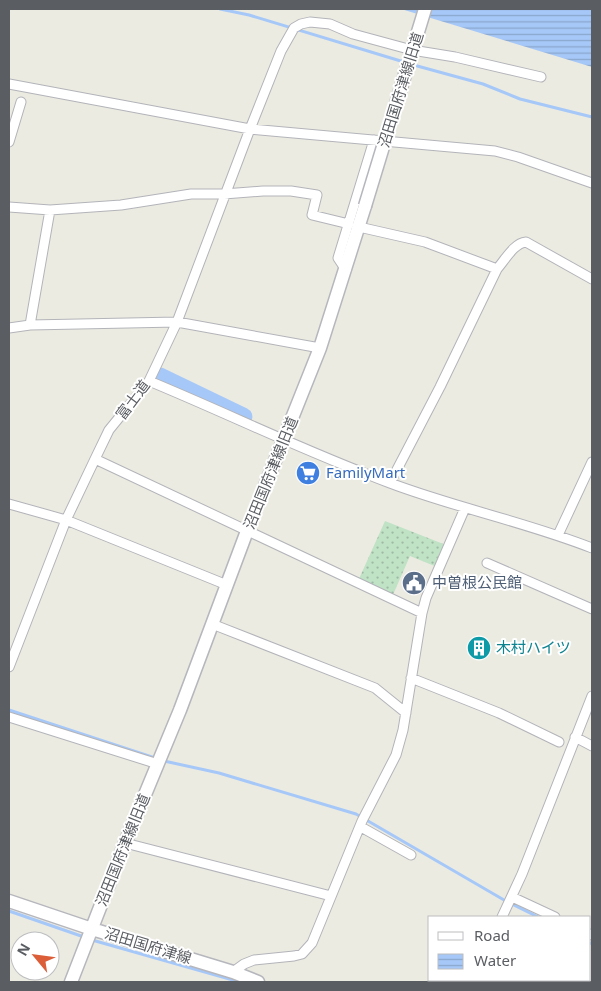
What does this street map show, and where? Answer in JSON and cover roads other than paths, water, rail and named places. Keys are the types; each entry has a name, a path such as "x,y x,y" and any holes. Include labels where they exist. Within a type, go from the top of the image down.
{"street":[{"name":"沼田国府津線旧道","path":"92,929 320,348 346,270 354,225 365,206 426,9"},
{"name":"富士道","path":"9,667 66,520 95,459 110,430 149,380 177,322 224,194 284,46 294,28 301,24 330,24 411,54"},
{"path":"411,54 455,57 541,77"},
{"path":"9,84 250,129 495,152 518,157 592,183"},
{"path":"9,142 21,102"},
{"path":"354,225 374,140"},
{"path":"9,207 50,210 121,205 191,194 291,190 317,195 312,215 425,242 497,269"},
{"path":"30,325 50,210"},
{"path":"390,483 440,387 497,269 517,245 526,242 592,279"},
{"path":"9,328 30,325 177,322 320,348"},
{"path":"149,380 390,483 465,508 558,535 592,548"},
{"path":"95,459 422,612"},
{"path":"558,535 592,462"},
{"path":"9,504 66,520 227,585"},
{"path":"233,972 254,960 302,954 312,943 363,821 396,754 403,730 422,612 426,598 465,508"},
{"path":"488,563 592,609"},
{"path":"212,624 375,688 406,713"},
{"path":"411,678 499,712 559,742"},
{"path":"502,916 592,696"},
{"path":"9,717 91,738 160,759"},
{"path":"575,737 592,746"},
{"path":"363,821 411,855"},
{"path":"125,843 332,896"},
{"path":"9,901 92,929"},
{"path":"510,901 551,916"},
{"name":"沼田国府津線","path":"71,982 92,929 233,972 249,981"}],"water":[{"path":"401,9 592,9 592,67"}],"waterway":[{"path":"220,9 249,15 404,62"},
{"path":"410,64 483,84 520,99 592,117"},
{"path":"160,377 243,417"},
{"path":"9,710 158,759"},
{"path":"164,761 219,773 356,814 504,900 536,916"},
{"path":"9,911 84,937"},
{"path":"92,940 240,982"}],"place":[{"name":"FamilyMart","path":"308,473"},
{"name":"中曽根公民館","path":"414,583"},
{"name":"木村ハイツ","path":"479,648"}]}
